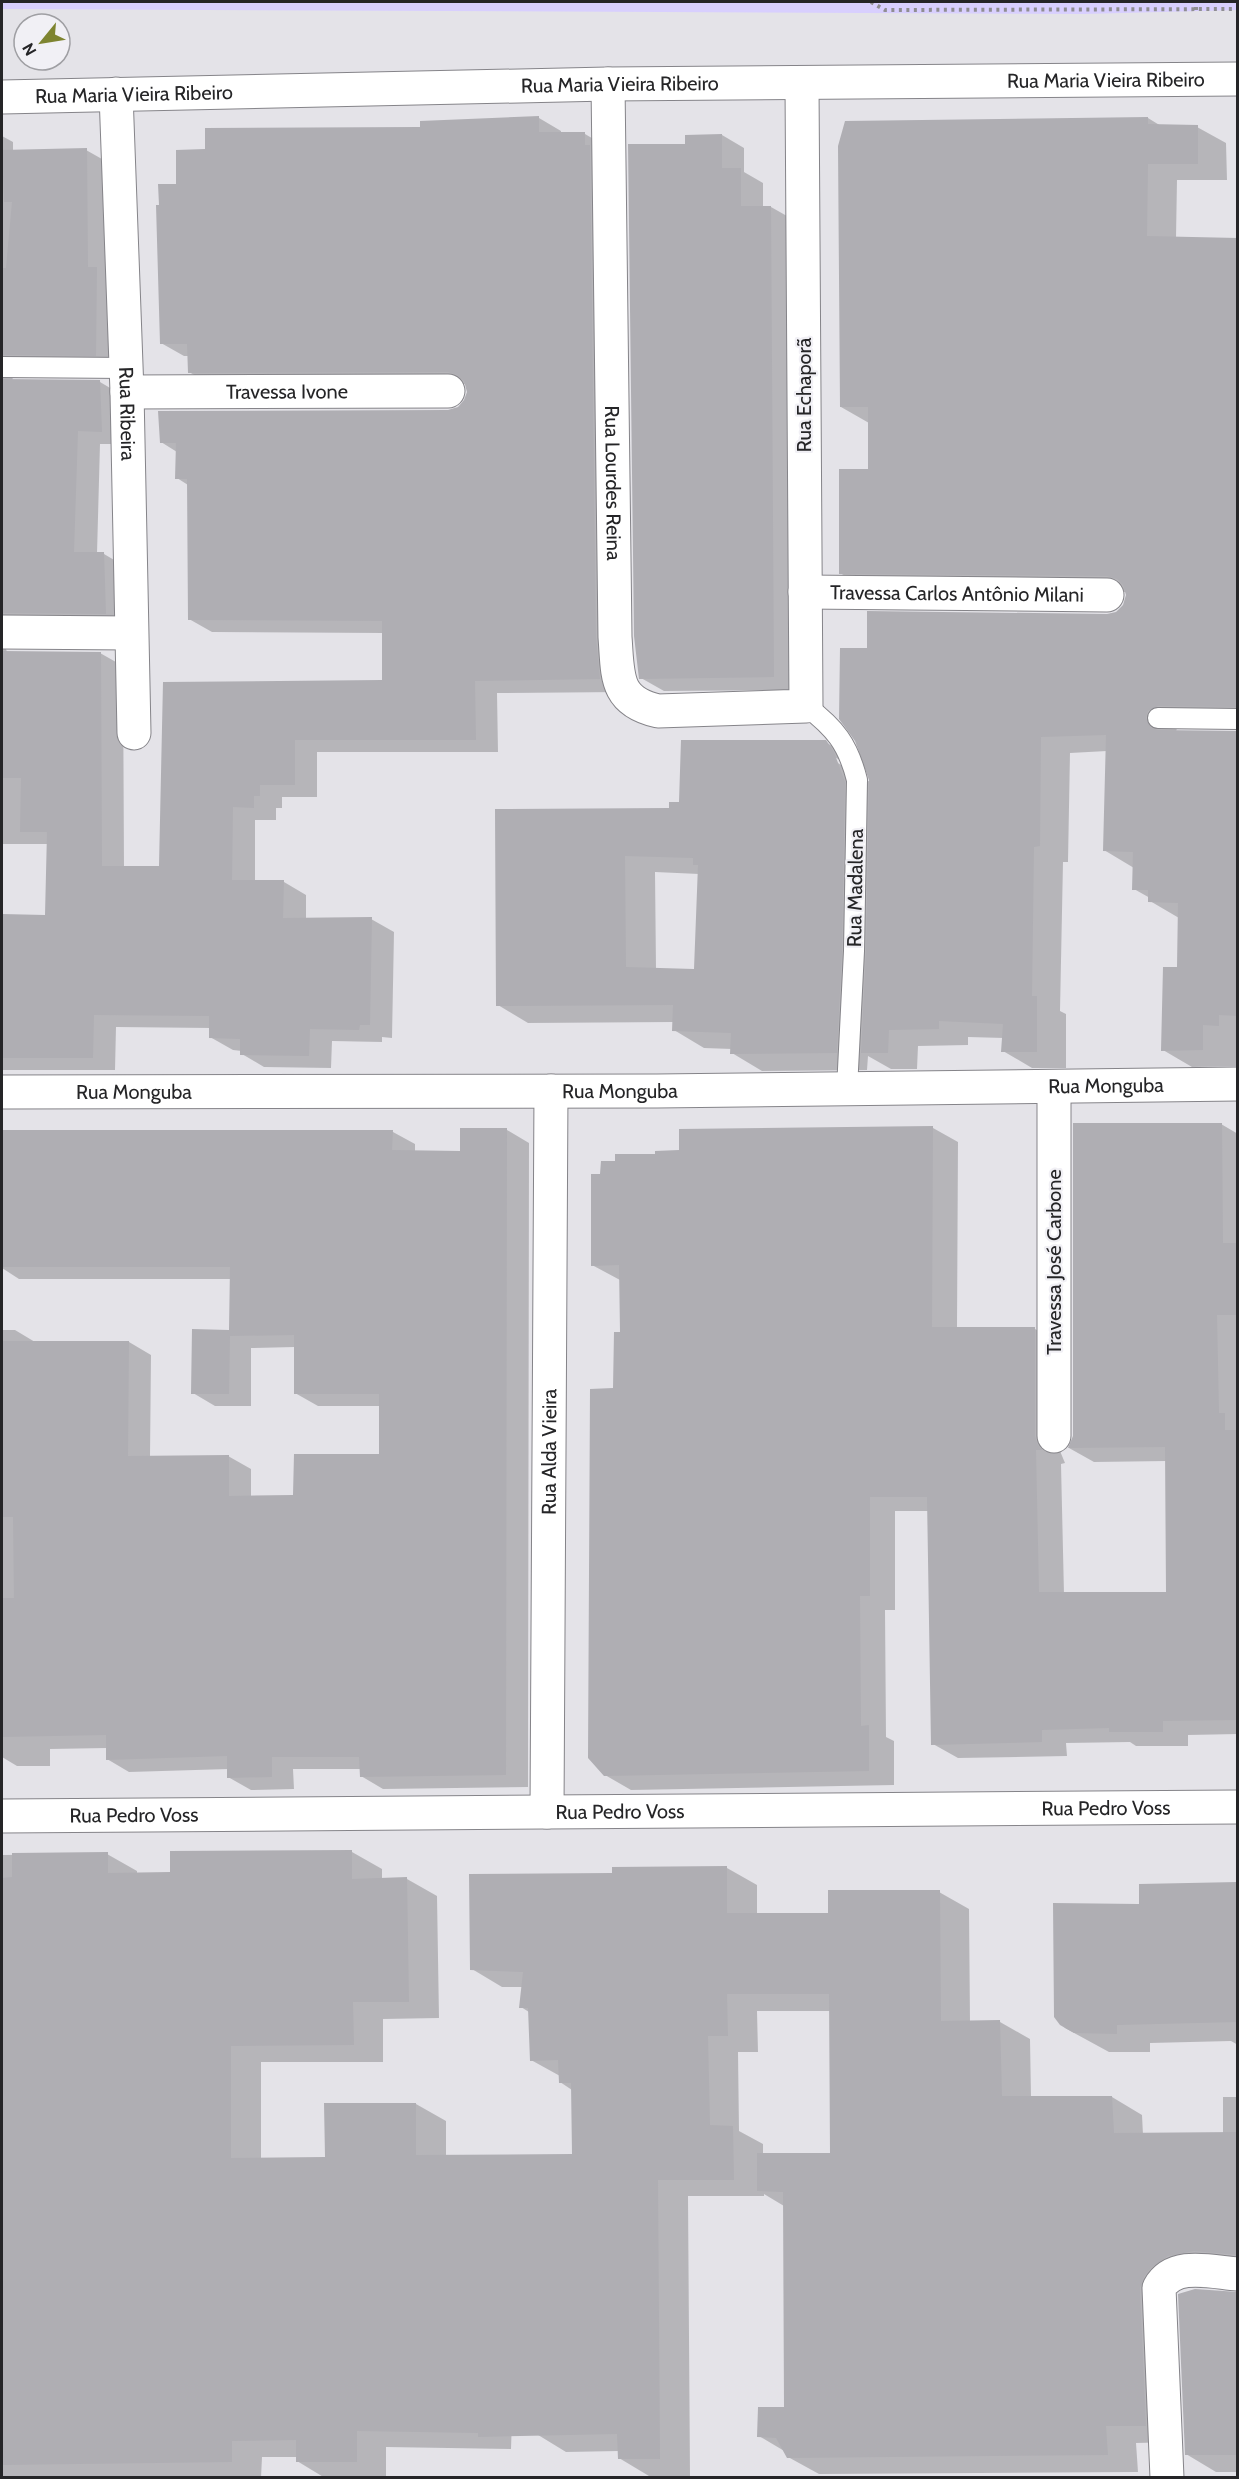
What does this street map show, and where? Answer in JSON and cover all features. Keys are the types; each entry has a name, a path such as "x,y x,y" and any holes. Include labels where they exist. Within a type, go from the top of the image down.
{"street":[{"name":"Rua Maria Vieira Ribeiro","path":"2,97 608,84 1238,79"},
{"name":"Rua Lourdes Reina","path":"608,84 615,637 618,678 626,695 640,707 658,711 806,706"},
{"name":"Rua Echaporã","path":"802,84 806,706"},
{"name":"Rua Ribeira","path":"116,94 126,380 134,733"},
{"name":"Travessa Ivone","path":"126,380 448,392"},
{"name":"Travessa Carlos Antônio Milani","path":"805,592 1107,595"},
{"path":"2,632 131,633"},
{"name":"Rua Monguba","path":"2,1092 551,1091 1238,1084"},
{"name":"Travessa José Carbone","path":"1054,1087 1054,1436"},
{"name":"Rua Alda Vieira","path":"547,1812 551,1091"},
{"name":"Rua Pedro Voss","path":"2,1816 1238,1808"},
{"path":"1167,2478 1159,2288 1164,2278 1182,2270 1238,2274"}],"lane":[{"path":"2,367 126,380"},
{"name":"Rua Madalena","path":"806,706 827,722 842,740 851,758 857,780 854,951 847,1089"},
{"path":"1158,718 1238,719"}],"path":[{"path":"871,2 885,10 1238,9"},
{"path":"1196,2 1196,10"}],"shaded area":[{"path":"2,2 1237,2 1238,10 1084,14 2,9"}],"building":[{"path":"539,116 539,132 585,132 585,145 590,145 596,637 600,679 475,681 476,740 295,740 295,785 260,785 260,796 254,796 254,808 233,807 232,880 284,880 283,918 372,917 370,1025 360,1025 359,1030 310,1029 309,1056 240,1055 240,1039 209,1038 209,1016 94,1015 93,1058 2,1058 2,914 45,915 47,832 20,832 21,778 2,778 2,651 101,652 102,866 159,866 163,682 382,680 382,621 188,620 187,479 175,479 176,443 160,443 158,411 448,410 458,407 467,392 464,381 448,372 188,373 187,344 160,344 156,205 159,205 158,184 176,184 176,150 205,149 205,128 420,127 420,121"},
{"path":"1148,117 1148,124 1198,125 1198,164 1148,164 1147,236 1238,238 1238,707 1158,706 1148,711 1146,718 1151,728 1158,730 1238,731 1238,1016 1219,1015 1219,1026 1203,1025 1203,1050 1161,1051 1163,967 1177,967 1178,903 1148,902 1148,890 1132,890 1133,852 1103,851 1106,735 1041,737 1040,846 1034,847 1032,996 1037,996 1037,1052 1001,1052 1003,1024 939,1021 939,1029 889,1030 888,1053 861,1053 866,951 869,780 855,741 839,719 840,648 867,648 867,611 1107,614 1116,612 1123,605 1126,595 1123,585 1117,579 1107,576 839,574 839,469 868,469 868,407 840,407 838,146 845,121"},
{"path":"722,134 722,168 741,168 741,206 771,206 774,677 639,679 634,636 628,144 685,144 685,135"},
{"path":"87,148 88,267 97,267 96,356 2,355 2,268 6,268 12,202 4,202 2,150"},
{"path":"2,379 100,380 102,432 78,431 74,552 104,552 106,614 2,613"},
{"path":"681,740 826,740 834,752 845,782 842,951 837,1053 730,1054 731,1033 672,1031 673,1005 496,1006 495,809 669,808 669,802 679,802","holes":["625,856 693,858 693,865 698,865 694,969 626,967"]},
{"path":"1073,1123 1222,1123 1223,1243 1238,1243 1238,1315 1217,1315 1219,1413 1225,1413 1225,1430 1238,1430 1238,1720 1163,1721 1163,1732 1109,1732 1109,1728 1042,1730 1042,1742 931,1745 927,1497 870,1497 870,1596 860,1596 861,1726 869,1725 869,1771 604,1776 588,1758 590,1389 613,1388 614,1332 620,1332 619,1265 591,1266 591,1174 600,1174 601,1161 615,1161 615,1154 655,1154 655,1151 679,1150 679,1129 933,1126 932,1327 1035,1327 1035,1436 1042,1450 1036,1450 1039,1592 1166,1592 1165,1447 1068,1448 1073,1436"},
{"path":"460,1128 507,1128 506,1775 360,1777 359,1757 272,1757 272,1777 227,1778 227,1756 106,1760 106,1735 2,1737 2,1598 14,1598 13,1517 2,1517 2,1341 129,1341 128,1456 229,1455 229,1496 293,1495 294,1454 379,1454 379,1394 294,1394 294,1335 230,1336 229,1394 191,1394 192,1329 229,1330 230,1267 2,1267 2,1130 393,1130 392,1150 460,1151"},
{"path":"352,1850 352,1879 407,1877 409,2002 353,2002 354,2045 231,2046 231,2158 325,2157 324,2103 416,2103 416,2155 572,2154 571,2083 559,2083 558,2060 530,2061 528,2008 519,2008 523,1972 470,1970 469,1874 612,1873 612,1867 727,1866 727,1913 828,1913 828,1890 940,1890 941,2021 1000,2020 1002,2096 1112,2096 1114,2133 1238,2132 1238,2255 1194,2251 1168,2256 1151,2268 1140,2288 1146,2426 1106,2426 1108,2455 787,2458 776,2438 757,2437 758,2407 784,2407 783,2192 757,2191 757,2153 830,2153 829,1994 727,1994 728,2036 708,2036 710,2125 733,2126 734,2180 658,2180 660,2459 618,2459 617,2434 478,2437 478,2433 357,2431 357,2462 296,2462 296,2440 232,2441 232,2462 2,2465 2,1878 12,1877 12,1853 108,1852 108,1873 170,1872 170,1851"},
{"path":"1238,1882 1238,2022 1117,2025 1117,2034 1074,2033 1060,2025 1054,2017 1053,1903 1139,1904 1139,1884"},
{"path":"1195,2289 1238,2292 1238,2455 1185,2455 1178,2294"}]}
